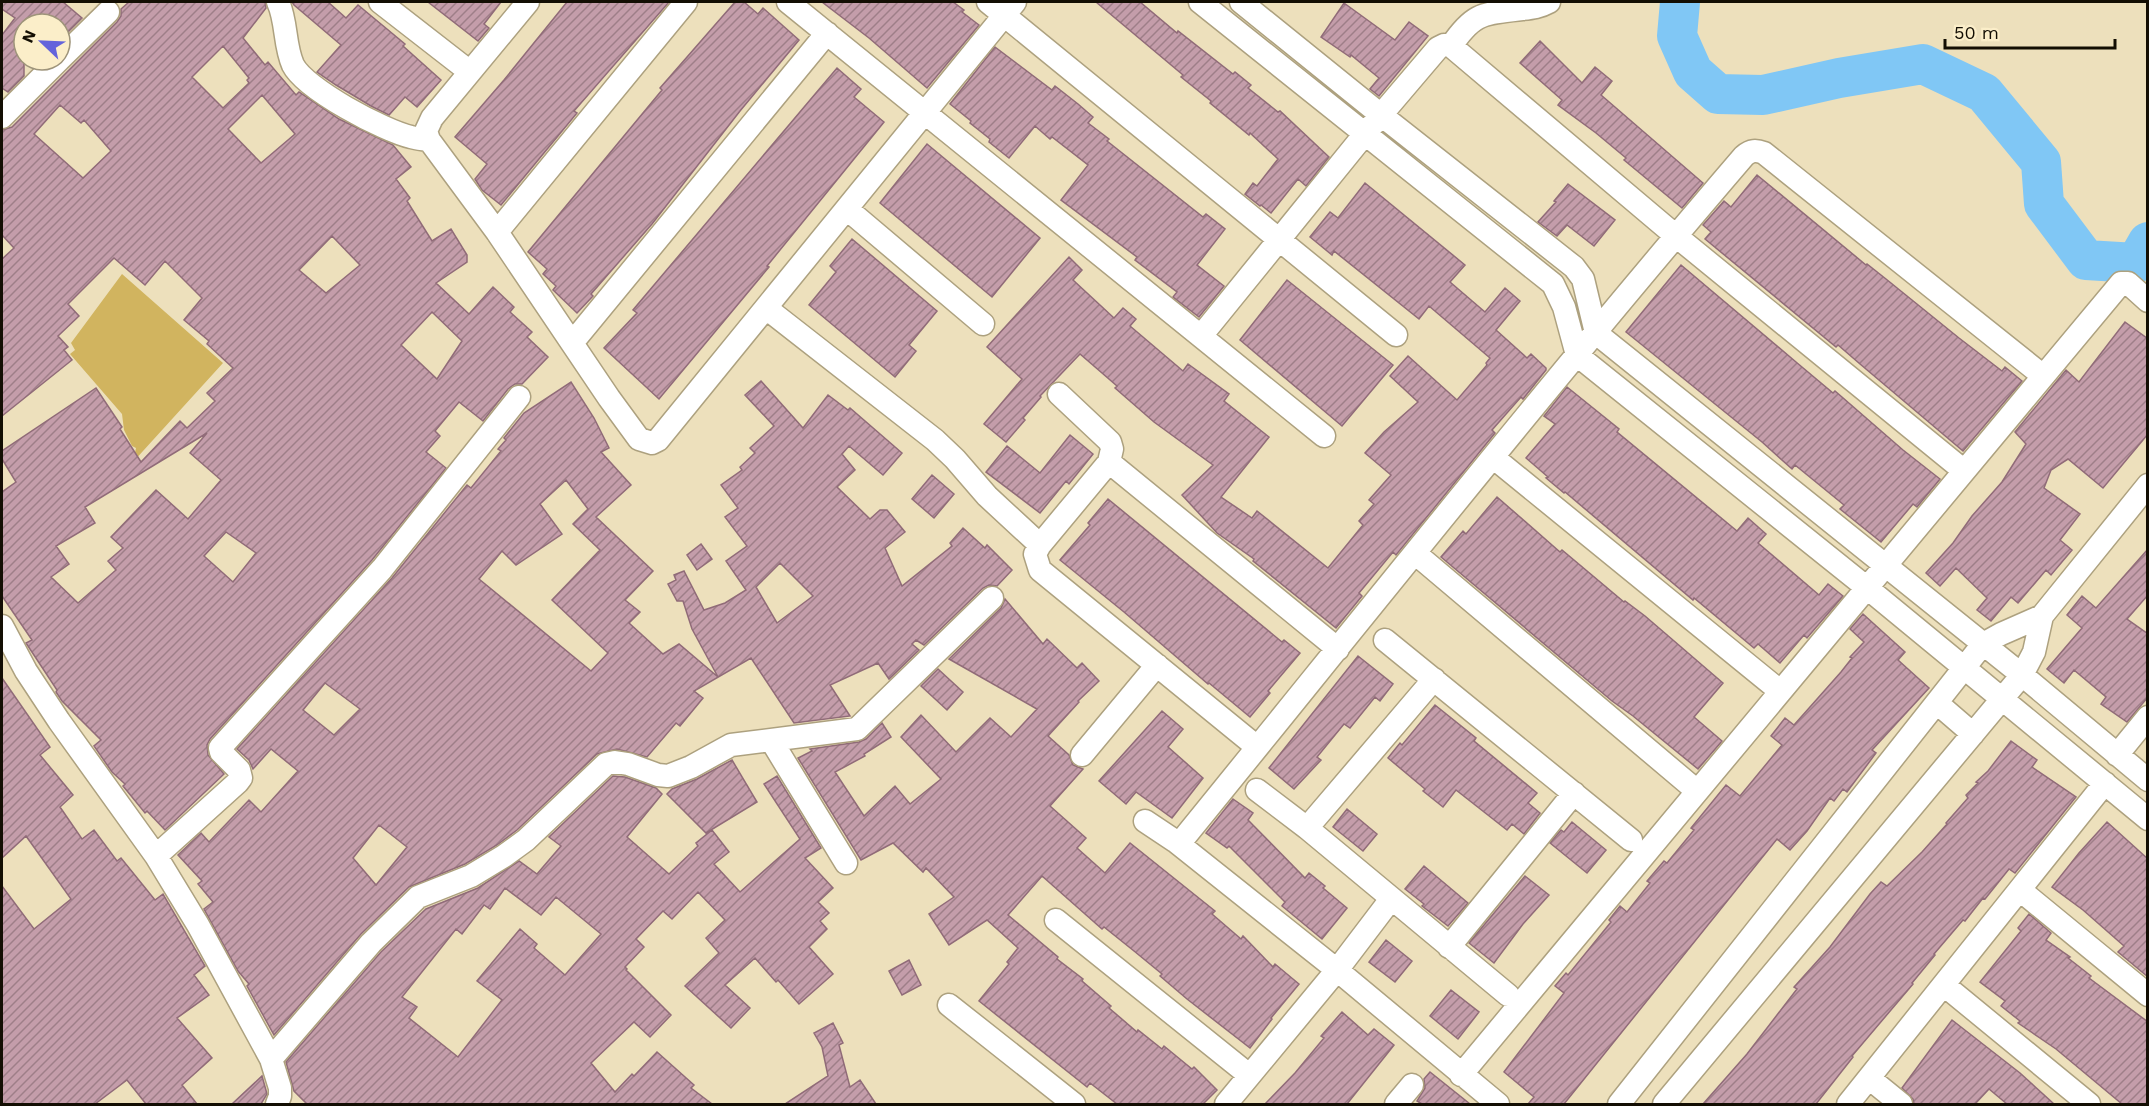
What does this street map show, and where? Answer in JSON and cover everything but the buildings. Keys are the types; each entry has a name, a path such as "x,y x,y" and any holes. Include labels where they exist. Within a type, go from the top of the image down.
{"street":[{"path":"278,2 294,68 305,80 316,89 390,129 411,138 429,140"},
{"path":"380,2 470,72"},
{"path":"528,2 428,125 426,131 429,140 497,232 639,439 652,443 658,440 925,112 1002,6 1396,335"},
{"path":"497,232 686,2"},
{"path":"788,2 1324,436"},
{"path":"1200,2 1553,284 1564,307 1577,356 1866,587 2148,819"},
{"path":"1241,2 1574,267 1583,279 1591,303 1596,333 2022,675 2148,780"},
{"path":"1451,46 1471,21 1484,14 1540,7 1549,2"},
{"path":"72,48 108,12"},
{"path":"572,343 827,33"},
{"path":"1201,336 1364,135 1438,48 1444,45 1451,46 1676,236 1963,470"},
{"path":"2,117 48,72"},
{"path":"1179,844 1577,356 1744,156 1756,150 1770,158 2042,375"},
{"path":"847,208 983,324"},
{"path":"1461,1075 2121,283 2128,283 2148,301"},
{"path":"766,308 934,440 955,459 987,496 1040,544"},
{"path":"1059,394 1110,442 1112,449 1109,462 1040,544 1035,554 1040,570 1257,747"},
{"path":"156,856 238,782 241,778 239,770 221,752 220,748 382,569 519,397"},
{"path":"1494,458 1780,691"},
{"path":"1109,462 1338,649"},
{"path":"1664,1104 2022,675 2034,652 2042,616 2148,485"},
{"path":"1416,554 1697,791"},
{"path":"271,1059 371,944 418,897 471,876 504,856 532,834 606,764 615,762 628,764 658,775 668,776 691,767 731,745 847,732 863,725 992,598"},
{"path":"1619,1104 1983,644 2042,616"},
{"path":"2,626 26,671 73,743 156,856 198,925 271,1059 280,1088 277,1104"},
{"path":"1385,640 1631,840"},
{"path":"1082,755 1157,665"},
{"path":"1306,828 1434,679"},
{"path":"1937,703 1973,734"},
{"path":"2117,755 2148,717"},
{"path":"771,740 846,863"},
{"path":"1848,1104 2104,783"},
{"path":"1257,790 1508,995"},
{"path":"1449,947 1574,793"},
{"path":"1145,821 1179,844 1337,970 1498,1104"},
{"path":"2020,890 2148,995"},
{"path":"1226,1104 1337,970 1391,899"},
{"path":"1056,920 1249,1075"},
{"path":"1944,985 2089,1104"},
{"path":"949,1005 1074,1104"},
{"path":"1869,1078 1901,1104"},
{"path":"1396,1104 1412,1085"}],"shaded area":[{"path":"122,274 223,363 133,462 136,448 132,446 124,430 122,414 70,354 75,350 71,343"}],"waterway":[{"path":"1680,2 1677,36 1693,72 1718,94 1763,95 1839,78 1923,64 1984,93 2041,162 2044,204 2086,260 2136,263 2148,242"}]}
